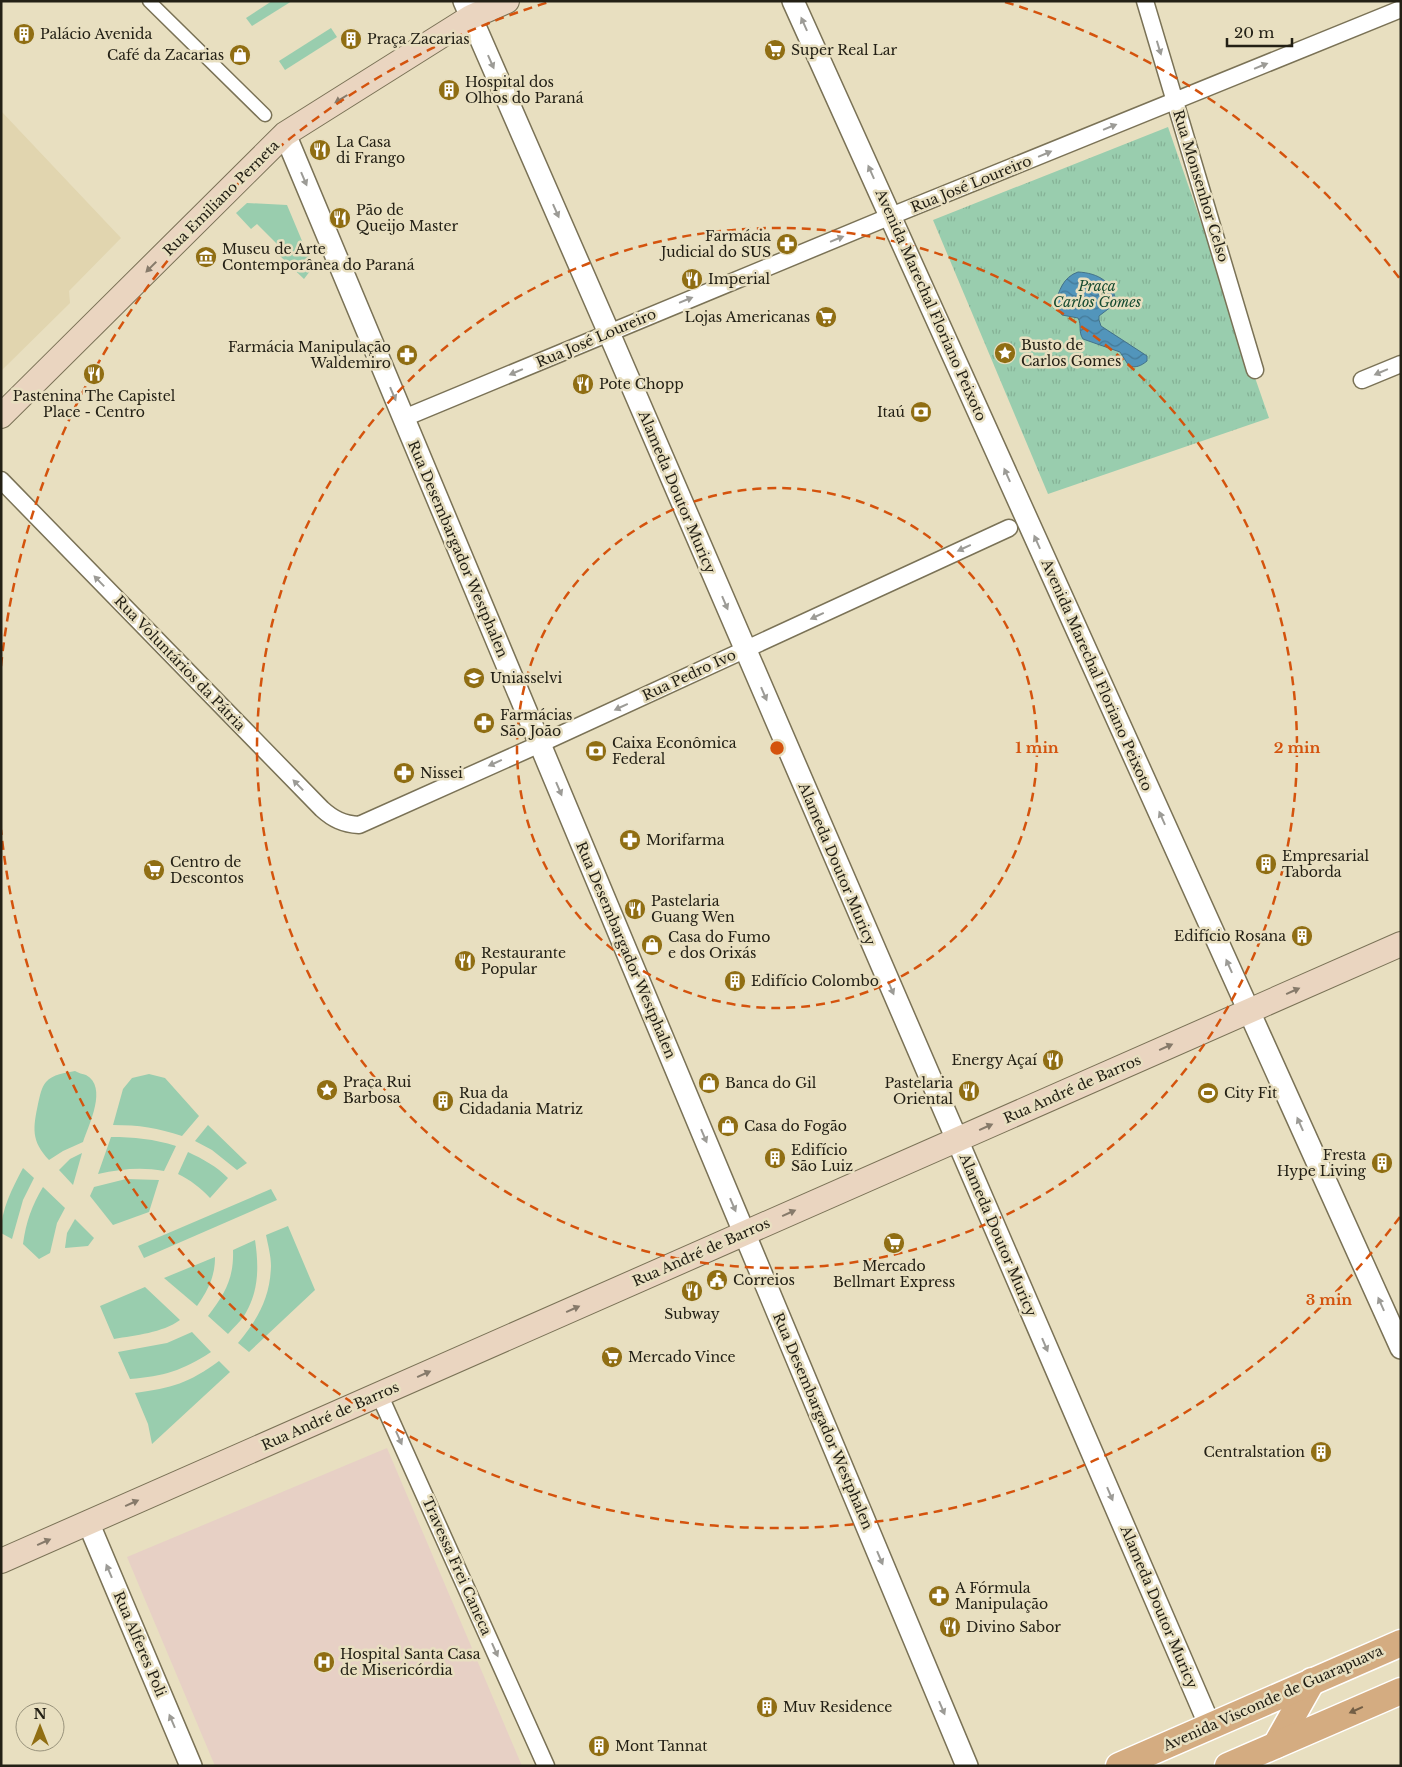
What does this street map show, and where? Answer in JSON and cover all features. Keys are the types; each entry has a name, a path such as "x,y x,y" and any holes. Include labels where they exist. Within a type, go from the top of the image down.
{"main road":[{"name":"Rua Emiliano Perneta","path":"1,416 285,134 468,9 507,1"},
{"name":"Rua André de Barros","path":"1,1561 1401,944"},
{"name":"Avenida Visconde de Guarapuava","path":"1118,1766 1401,1643"},
{"path":"1276,1745 1312,1682"},
{"path":"1228,1766 1401,1691"}],"street":[{"path":"149,1 266,115"},
{"name":"Avenida Marechal Floriano Peixoto","path":"794,1 1401,1348"},
{"name":"Rua Monsenhor Celso","path":"1145,1 1255,370"},
{"name":"Alameda Doutor Muricy","path":"468,9 1210,1726"},
{"name":"Rua José Loureiro","path":"404,418 891,216 1401,9"},
{"name":"Rua Desembargador Westphalen","path":"285,134 967,1766"},
{"path":"1362,380 1401,364"},
{"name":"Rua Voluntários da Pátria","path":"1,480 322,809 333,819 348,824 359,825 369,820"},
{"name":"Rua Pedro Ivo","path":"369,820 540,744 1009,528"},
{"name":"Travessa Frei Caneca","path":"379,1394 546,1766"},
{"name":"Rua Alferes Poli","path":"88,1522 191,1766"}],"shaded area":[{"path":"1,111 121,238 69,291 70,303 1,371"},
{"name":"Hospital Santa Casa de Misericórdia","path":"387,1448 522,1766 215,1766 127,1557"}],"green space":[{"path":"272,1 292,1 252,26 246,18"},
{"path":"331,28 337,37 285,70 279,61"},
{"name":"Praça Carlos Gomes","path":"1168,127 1269,418 1048,494 933,220"},
{"path":"247,203 287,205 313,267 304,279 280,256 284,251 257,224 251,229 236,213"},
{"path":"75,1071 86,1075 96,1088 95,1106 83,1142 49,1160 39,1147 35,1134 35,1120 41,1092 46,1082 52,1077"},
{"path":"149,1074 165,1078 199,1116 182,1136 148,1128 113,1125 123,1089 132,1078"},
{"path":"208,1125 247,1163 237,1170 212,1150 195,1141"},
{"path":"111,1137 144,1139 176,1146 164,1171 131,1169 98,1174"},
{"path":"188,1152 209,1163 228,1178 210,1198 195,1184 178,1174"},
{"path":"82,1153 73,1185 59,1170 70,1159"},
{"path":"23,1168 34,1178 23,1200 12,1239 1,1233 1,1224 8,1199"},
{"path":"126,1179 159,1180 149,1212 113,1225 90,1196 94,1187"},
{"path":"43,1187 65,1208 57,1223 50,1253 39,1259 23,1244 30,1214"},
{"path":"271,1189 277,1200 144,1258 138,1246"},
{"path":"75,1219 94,1238 88,1246 65,1248 67,1233"},
{"path":"288,1226 315,1290 249,1352 238,1343 262,1308 268,1288 271,1262 266,1235"},
{"path":"255,1240 257,1279 253,1298 244,1316 228,1334 208,1316 224,1293 232,1269 233,1250"},
{"path":"215,1257 214,1271 210,1283 197,1306 164,1278"},
{"path":"145,1287 180,1320 157,1331 114,1339 100,1306"},
{"path":"192,1332 211,1352 191,1364 172,1372 130,1379 118,1352 167,1343"},
{"path":"219,1361 230,1372 152,1444 148,1424 135,1393 160,1389 180,1383 198,1375"}],"water":[{"name":"Praça Carlos Gomes","path":"1078,272 1092,274 1104,280 1112,289 1116,303 1099,316 1101,326 1147,356 1145,363 1136,367 1129,366 1120,352 1083,339 1078,318 1062,315 1055,304 1058,294 1065,281"}],"place":[{"name":"Palácio Avenida","path":"24,34"},
{"name":"Praça Zacarias","path":"351,39"},
{"name":"Super Real Lar","path":"775,50"},
{"name":"Café da Zacarias","path":"240,55"},
{"name":"Hospital dos Olhos do Paraná","path":"449,90"},
{"name":"La Casa di Frango","path":"320,150"},
{"name":"Pão de Queijo Master","path":"340,218"},
{"name":"Farmácia Judicial do SUS","path":"787,244"},
{"name":"Museu de Arte Contemporânea do Paraná","path":"206,257"},
{"name":"Imperial","path":"692,279"},
{"name":"Lojas Americanas","path":"826,317"},
{"name":"Busto de Carlos Gomes","path":"1005,353"},
{"name":"Farmácia Manipulação Waldemiro","path":"407,355"},
{"name":"Pastenina The Capistel Place - Centro","path":"94,374"},
{"name":"Pote Chopp","path":"583,384"},
{"name":"Itaú","path":"921,412"},
{"name":"Uniasselvi","path":"474,678"},
{"name":"Farmácias São João","path":"484,723"},
{"name":"Caixa Econômica Federal","path":"596,751"},
{"name":"Nissei","path":"404,773"},
{"name":"Morifarma","path":"630,840"},
{"name":"Empresarial Taborda","path":"1266,864"},
{"name":"Centro de Descontos","path":"154,870"},
{"name":"Pastelaria Guang Wen","path":"635,909"},
{"name":"Edifício Rosana","path":"1302,936"},
{"name":"Casa do Fumo e dos Orixás","path":"652,945"},
{"name":"Restaurante Popular","path":"465,961"},
{"name":"Edifício Colombo","path":"735,981"},
{"name":"Energy Açaí","path":"1053,1060"},
{"name":"Banca do Gil","path":"709,1083"},
{"name":"Praça Rui Barbosa","path":"327,1090"},
{"name":"Pastelaria Oriental","path":"969,1091"},
{"name":"City Fit","path":"1208,1093"},
{"name":"Rua da Cidadania Matriz","path":"443,1101"},
{"name":"Casa do Fogão","path":"728,1126"},
{"name":"Edifício São Luiz","path":"775,1158"},
{"name":"Fresta Hype Living","path":"1382,1163"},
{"name":"Mercado Bellmart Express","path":"894,1243"},
{"name":"Correios","path":"717,1280"},
{"name":"Subway","path":"692,1291"},
{"name":"Mercado Vince","path":"612,1357"},
{"name":"Centralstation","path":"1321,1452"},
{"name":"A Fórmula Manipulação","path":"939,1596"},
{"name":"Divino Sabor","path":"950,1627"},
{"name":"Hospital Santa Casa de Misericórdia","path":"324,1662"},
{"name":"Muv Residence","path":"767,1707"},
{"name":"Mont Tannat","path":"599,1746"}]}
